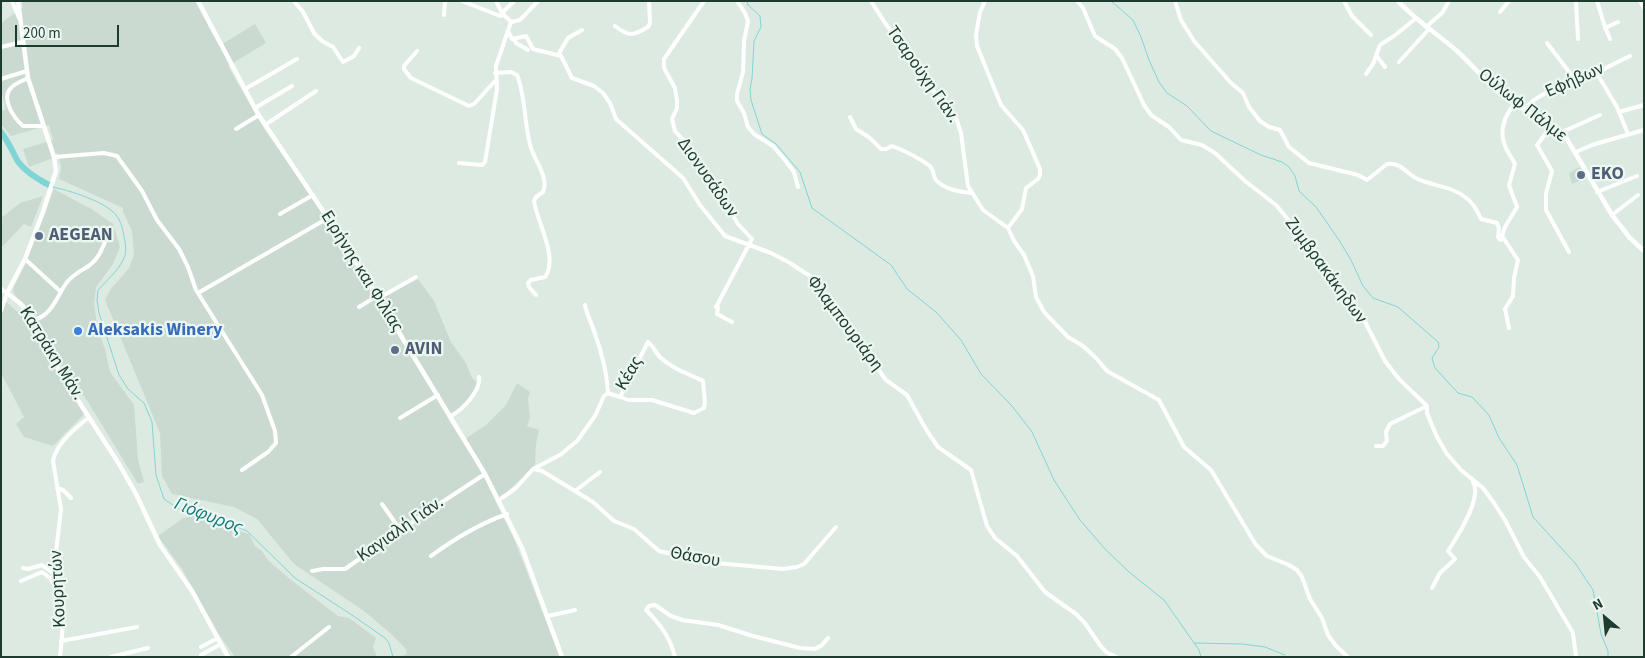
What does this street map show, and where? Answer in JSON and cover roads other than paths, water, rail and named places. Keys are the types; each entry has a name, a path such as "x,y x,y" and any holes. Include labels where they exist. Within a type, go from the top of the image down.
{"street":[{"path":"12,1 19,18"},
{"name":"Κατράκη Μάν.","path":"18,1 28,78 54,157 54,176 26,259 7,293 21,304 33,320 54,363 130,482 160,545 188,584 228,657"},
{"name":"Ειρήνης και Φιλίας","path":"198,1 259,115 378,297 485,474 507,514 525,556 562,657"},
{"path":"294,1 303,12 309,27 322,41 333,48 342,62 356,55 359,48"},
{"path":"444,15 445,1"},
{"path":"462,1 500,16 514,1"},
{"path":"496,1 503,14 511,22"},
{"path":"460,163 484,164 497,88 495,80 496,63 511,22 521,18 538,1"},
{"path":"615,26 629,35 648,27 650,23 648,1"},
{"name":"Διονυσάδων","path":"704,1 663,62 664,70 672,81 676,92 677,108 672,119 672,125 675,132 683,140 718,190 738,224 752,239 750,245"},
{"path":"737,1 746,14 748,21 744,41 743,72 737,94 738,101 748,127 754,134 773,146 785,160 794,172 798,187"},
{"name":"Τσαρούχη Γιάν.","path":"871,1 881,18 924,75 938,98 956,118 961,134 966,180 985,212 1008,228 1024,255 1033,276 1036,297 1044,312 1068,337 1083,346 1096,358 1106,371 1159,400 1184,447 1211,470 1256,545 1267,556 1297,570 1302,577 1310,599 1322,618 1328,635 1348,657"},
{"path":"985,1 979,14 976,38 978,50 1000,103 1023,130 1040,172 1038,180 1026,188 1022,209 1008,228"},
{"name":"Ζυμβρακάκηδων","path":"1078,1 1083,8 1094,36 1115,49 1122,58 1144,105 1151,114 1169,127 1181,140 1202,146 1215,153 1245,181 1276,205 1305,240 1320,269 1361,314 1385,361 1399,379 1427,406 1427,413 1436,435 1447,454 1482,488 1498,508 1524,557 1540,577 1573,633 1576,657"},
{"path":"1175,1 1180,17 1188,32 1231,83 1244,94 1258,119 1267,126 1280,130 1289,147 1307,161 1344,173 1358,175 1367,180 1388,164 1400,166 1416,178 1451,189 1465,196 1481,219 1497,223 1499,228 1498,238 1500,240 1503,239 1518,260 1513,296 1504,309 1509,328"},
{"path":"1344,1 1352,16 1371,35"},
{"name":"Ούλωφ Πάλμε","path":"1398,1 1415,19 1458,51 1492,86 1524,110 1562,132 1576,152 1597,192 1612,214 1630,238 1644,251"},
{"path":"1399,62 1442,13 1449,1"},
{"path":"1500,12 1508,1"},
{"path":"1576,1 1578,39"},
{"path":"1597,1 1610,39"},
{"path":"1640,1 1644,8"},
{"path":"1366,74 1373,64 1380,45 1415,19"},
{"path":"1605,28 1618,22"},
{"path":"514,39 526,36 533,49 558,55 568,38 582,30"},
{"path":"508,31 510,38 528,50"},
{"path":"1,47 22,42"},
{"path":"1547,44 1576,81"},
{"path":"417,51 404,66 407,74 418,82 469,106 474,104 495,80"},
{"name":"Φλαμπουριάρη","path":"558,55 561,56 572,78 599,89 607,98 613,114 621,124 683,178 702,207 725,236 790,263 810,276 832,315 886,380 908,395 927,432 938,447 971,470 987,526 995,538 1017,556 1045,592 1084,622 1106,652 1116,657"},
{"path":"1376,55 1385,67"},
{"name":"Εφήβων","path":"1524,110 1540,96 1630,56"},
{"path":"245,89 296,59"},
{"path":"1,79 27,71"},
{"path":"495,73 511,72 517,76 531,147 545,184 543,192 534,201 549,254 549,264 545,277 531,280 528,283 529,288 536,295"},
{"path":"1596,72 1619,112 1628,134"},
{"path":"28,78 11,87 7,93 8,102 18,121 24,126 44,126"},
{"path":"255,108 292,86"},
{"path":"266,125 316,91"},
{"path":"1503,239 1504,229 1517,207 1509,184 1515,164 1506,148 1503,135 1506,116 1515,104"},
{"path":"1619,112 1644,105"},
{"path":"236,129 259,115"},
{"path":"1562,132 1600,115"},
{"path":"850,117 856,129 870,138 881,149 892,146 911,156 918,157 933,170 935,179 942,185 954,191 972,193"},
{"path":"1552,125 1537,145 1552,171 1546,194 1546,212 1569,252"},
{"path":"1576,152 1592,145 1644,130"},
{"path":"54,157 104,153 113,154 118,157 142,191 157,220 182,253 198,294 259,390 276,434 277,441 274,445 242,470"},
{"path":"1597,192 1637,176"},
{"path":"280,214 313,195"},
{"path":"1612,214 1638,195"},
{"path":"198,294 328,218"},
{"path":"33,320 43,316 50,310 67,282 76,272 90,265 99,256 105,242"},
{"path":"732,322 717,314 718,307 716,307 750,245"},
{"path":"26,259 61,292"},
{"path":"359,307 416,276"},
{"path":"1,289 7,293 1,311"},
{"path":"499,500 516,488 533,469 560,456 577,441 595,416 604,396 608,393 594,330 587,318 585,305"},
{"name":"Κέας","path":"608,393 628,400 652,400 694,413 704,408 705,404 703,381 684,373 661,358 656,353 654,347 648,342 620,396"},
{"path":"451,416 469,401 480,382 479,377"},
{"path":"400,418 438,395"},
{"path":"1376,446 1383,446 1387,441 1386,432 1390,424 1427,406"},
{"name":"Κουρητών","path":"60,657 64,613 54,561 61,513 53,464 55,453 63,441 89,417"},
{"name":"Θάσου","path":"533,469 542,471 593,502 614,521 634,529 655,550 705,562 783,569 797,567 804,564 836,528"},
{"path":"575,491 600,472"},
{"name":"Καγιαλή Γιάν.","path":"312,571 345,569 485,474"},
{"path":"1432,588 1440,572 1455,559 1448,551 1465,524 1476,494 1475,486 1470,478"},
{"path":"58,488 71,498"},
{"path":"382,504 400,531"},
{"path":"430,556 492,519 507,514"},
{"path":"23,568 28,569 42,565 58,577"},
{"path":"21,581 42,572 50,578 62,598"},
{"path":"675,657 672,643 665,631 646,610 649,606 655,605 671,616 682,620 718,625 800,648 815,649 828,638"},
{"path":"548,616 575,610"},
{"path":"61,641 137,627"},
{"path":"291,657 329,627"},
{"path":"201,647 218,638"},
{"path":"201,655 221,644"},
{"path":"111,657 148,648"}],"waterway":[{"path":"747,1 748,5 760,16 761,27 754,41 750,89 751,100 762,134 776,144 800,172 812,208 891,265 907,289 936,312 961,340 981,374 1012,406 1032,432 1054,480 1080,520 1105,549 1129,572 1164,600 1199,650 1201,657"},
{"path":"1111,1 1133,20 1159,82 1167,93 1187,106 1211,131 1261,155 1282,162 1289,167 1295,176 1299,191 1316,207 1339,240 1363,286 1373,298 1398,307 1438,342 1439,347 1432,358 1435,368 1458,393 1472,397 1489,415 1499,438 1517,465 1533,517 1575,563 1593,590 1601,634 1608,651 1608,657"},
{"name":"Γιόφυρος","path":"1,132 20,164 32,175 51,186"},
{"name":"Γιόφυρος","path":"52,187 96,201 111,210 122,226 126,249 125,255 112,276 98,290 97,300 99,313 119,375 128,389 144,403 152,422 156,475 164,499 182,511 221,520 247,531 295,578 385,638 389,643 393,657"},
{"path":"1195,643 1242,644 1265,647 1285,655"}],"place":[{"name":"EKO","path":"1581,175"},
{"name":"AEGEAN","path":"39,236"},
{"name":"Aleksakis Winery","path":"78,331"},
{"name":"AVIN","path":"395,350"}]}
